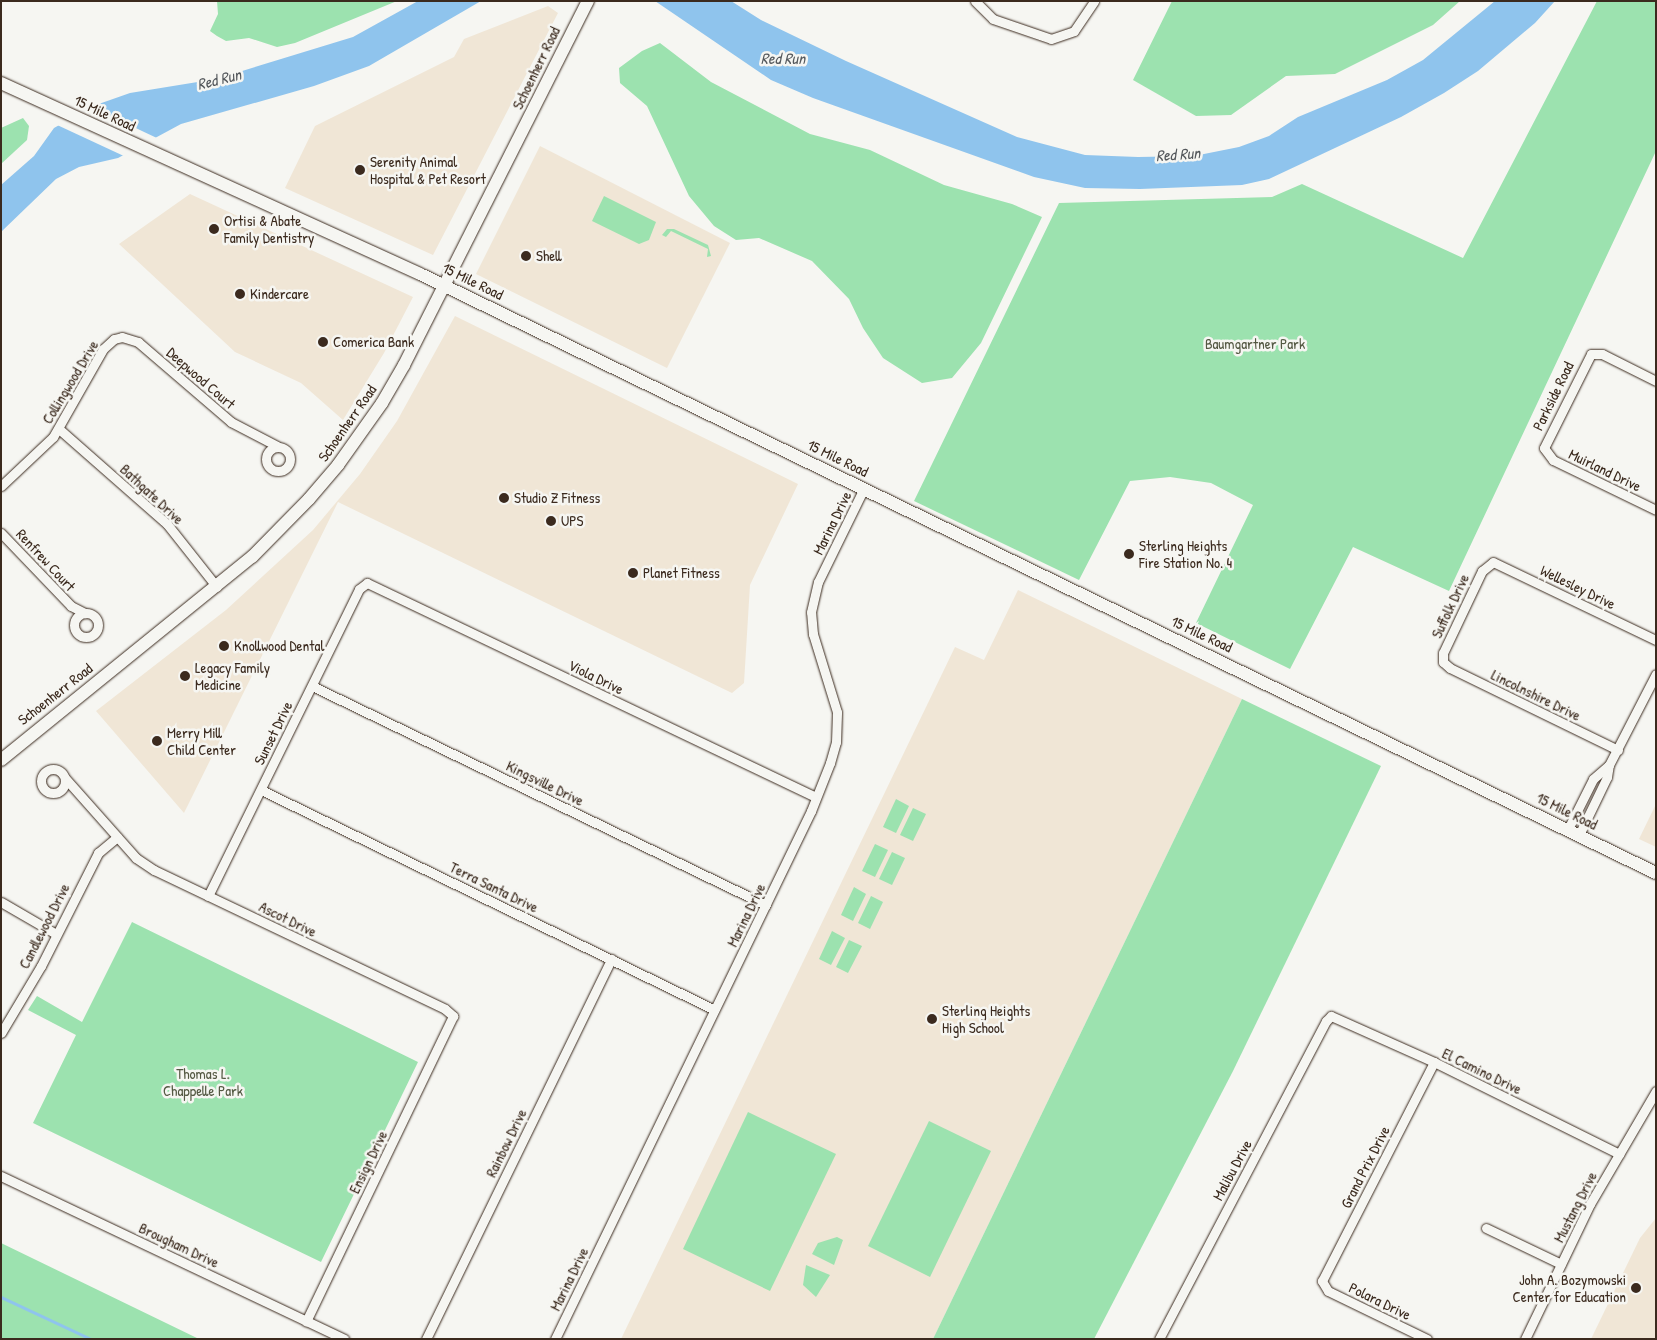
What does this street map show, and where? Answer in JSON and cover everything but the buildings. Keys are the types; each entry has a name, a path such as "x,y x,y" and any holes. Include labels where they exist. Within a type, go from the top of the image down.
{"main road":[{"name":"Schoenherr Road","path":"1,760 217,587 290,520 352,447 397,378 587,2"},
{"name":"15 Mile Road","path":"1,83 444,285 1656,873"}],"street":[{"path":"975,1 993,19 1051,39 1074,31 1094,1"},
{"name":"Collingwood Drive","path":"1,486 59,429 103,349 122,337"},
{"name":"Deepwood Court","path":"122,337 138,342 214,409 262,441 277,446"},
{"name":"Parkside Road","path":"1545,452 1545,443 1592,354 1602,354 1656,381"},
{"name":"Bathgate Drive","path":"59,429 167,524 217,587"},
{"path":"262,441 266,456 272,469 280,471 287,467 290,459 288,451 277,446 266,456"},
{"name":"Muirland Drive","path":"1545,452 1553,460 1656,510"},
{"name":"Marina Drive","path":"555,1339 766,905 816,797 833,755 837,712 813,634 813,597 864,488"},
{"name":"Renfrew Court","path":"1,532 71,606 85,613"},
{"name":"Wellesley Drive","path":"1488,564 1498,563 1656,640"},
{"name":"Suffolk Drive","path":"1444,662 1443,653 1488,564"},
{"name":"Viola Drive","path":"364,583 382,589 816,797"},
{"name":"Sunset Drive","path":"208,896 364,583"},
{"name":"Renfrew Court","path":"71,606 74,622"},
{"path":"85,613 93,615 98,622 94,634 86,637 79,635 74,622 85,613"},
{"name":"Lincolnshire Drive","path":"1444,662 1618,750"},
{"path":"1573,832 1597,798 1609,765 1656,674"},
{"name":"Kingsville Drive","path":"312,686 766,905"},
{"path":"1573,832 1586,792 1598,772 1609,765"},
{"path":"62,789 64,778 60,771 52,769 44,772 40,780 48,793 62,789 75,790"},
{"name":"Ascot Drive","path":"64,778 89,801 117,837 142,862 208,896 446,1009 453,1016"},
{"name":"Terra Santa Drive","path":"261,790 715,1010"},
{"path":"1586,792 1597,798"},
{"name":"Candlewood Drive","path":"1,1033 56,934 98,852 117,837"},
{"path":"1,902 56,934"},
{"name":"Rainbow Drive","path":"426,1339 611,959"},
{"name":"Ensign Drive","path":"306,1321 453,1016"},
{"name":"El Camino Drive","path":"1331,1016 1434,1062 1619,1154"},
{"name":"Malibu Drive","path":"1159,1339 1326,1021 1331,1016"},
{"name":"Grand Prix Drive","path":"1322,1286 1323,1277 1434,1062"},
{"name":"Mustang Drive","path":"1525,1339 1590,1204 1653,1101 1656,1091"},
{"name":"Brougham Drive","path":"1,1176 344,1339"},
{"path":"1486,1228 1562,1264"},
{"name":"Polara Drive","path":"1322,1286 1328,1291 1427,1339"}],"shaded area":[{"path":"548,6 558,13 433,255 285,188 315,126 454,57 464,39"},
{"path":"540,146 730,243 667,368 476,274"},
{"path":"190,194 413,297 384,353 343,420 301,383 235,352 119,244"},
{"path":"455,316 798,484 750,585 744,683 732,693 338,502 184,813 96,711 226,610 313,530 360,474 397,421"},
{"name":"Sterling Heights High School","path":"1018,590 1242,699 933,1339 621,1339 955,647 984,660"},
{"path":"1656,804 1656,847 1639,839"},
{"name":"John A. Bozymowski Center for Education","path":"1656,1218 1656,1339 1591,1339 1640,1238"}],"green space":[{"path":"217,1 397,1 295,43 277,47 249,38 226,41 210,31 218,14"},
{"path":"1172,1 1460,1 1433,25 1335,74 1286,76 1231,115 1196,116 1133,80"},
{"name":"Baumgartner Park","path":"1597,1 1656,1 1656,151 1449,591 1353,547 1290,669 1196,623 1253,505 1211,483 1170,477 1130,481 1079,580 914,501 1059,203 1272,197 1302,184 1463,258"},
{"path":"660,43 711,82 810,134 870,150 944,185 1012,204 1042,217 981,343 952,378 922,383 883,358 863,328 849,299 812,261 759,238 736,240 714,226 689,196 647,106 620,83 619,68 642,51"},
{"path":"23,118 29,126 27,140 1,164 1,128"},
{"path":"604,196 656,222 649,240 639,244 592,221"},
{"path":"667,229 674,229 708,245 711,256 707,257 708,249 671,231 666,237 662,235"},
{"path":"1242,699 1381,766 1233,1071 1094,1339 933,1339"},
{"path":"896,799 909,806 896,833 883,827"},
{"path":"913,808 926,814 913,841 900,835"},
{"path":"875,844 888,850 875,877 862,871"},
{"path":"892,852 905,858 892,885 879,879"},
{"path":"854,887 866,894 853,921 841,915"},
{"path":"871,896 883,902 870,929 858,923"},
{"name":"Thomas L. Chappelle Park","path":"132,922 418,1062 321,1262 33,1123 76,1035 28,1010 37,996 82,1022"},
{"path":"832,931 845,938 831,965 819,959"},
{"path":"849,940 862,946 848,973 836,967"},
{"path":"748,1112 836,1154 770,1291 683,1249"},
{"path":"929,1121 991,1151 930,1277 868,1246"},
{"path":"837,1237 843,1240 834,1265 812,1254 818,1243"},
{"path":"1,1243 199,1339 1,1339"},
{"path":"806,1265 830,1275 816,1297 803,1285"}],"water":[{"name":"Red Run","path":"418,1 481,1 369,66 314,86 181,124 118,158 79,167 56,179 1,232 1,185 34,156 54,128 93,106 130,93 216,79 353,37"},
{"name":"Red Run","path":"655,1 731,1 761,20 846,61 1017,137 1085,155 1138,157 1194,156 1239,147 1269,136 1298,117 1387,80 1423,60 1495,1 1555,1 1535,23 1478,71 1444,93 1401,117 1269,179 1242,185 1140,189 1085,188 1034,177 813,98 771,80"}],"pier":[{"path":"89,106 159,139 126,157 55,124"}],"waterway":[{"path":"1,1297 91,1339"}],"place":[{"name":"Serenity Animal Hospital & Pet Resort","path":"360,170"},
{"name":"Ortisi & Abate Family Dentistry","path":"214,229"},
{"name":"Shell","path":"526,256"},
{"name":"Kindercare","path":"240,294"},
{"name":"Comerica Bank","path":"323,342"},
{"name":"Studio Z Fitness","path":"504,498"},
{"name":"UPS","path":"551,521"},
{"name":"Sterling Heights Fire Station No. 4","path":"1129,554"},
{"name":"Planet Fitness","path":"633,573"},
{"name":"Knollwood Dental","path":"224,646"},
{"name":"Legacy Family Medicine","path":"185,676"},
{"name":"Merry Mill Child Center","path":"157,741"},
{"name":"Sterling Heights High School","path":"932,1019"},
{"name":"John A. Bozymowski Center for Education","path":"1636,1288"}]}
